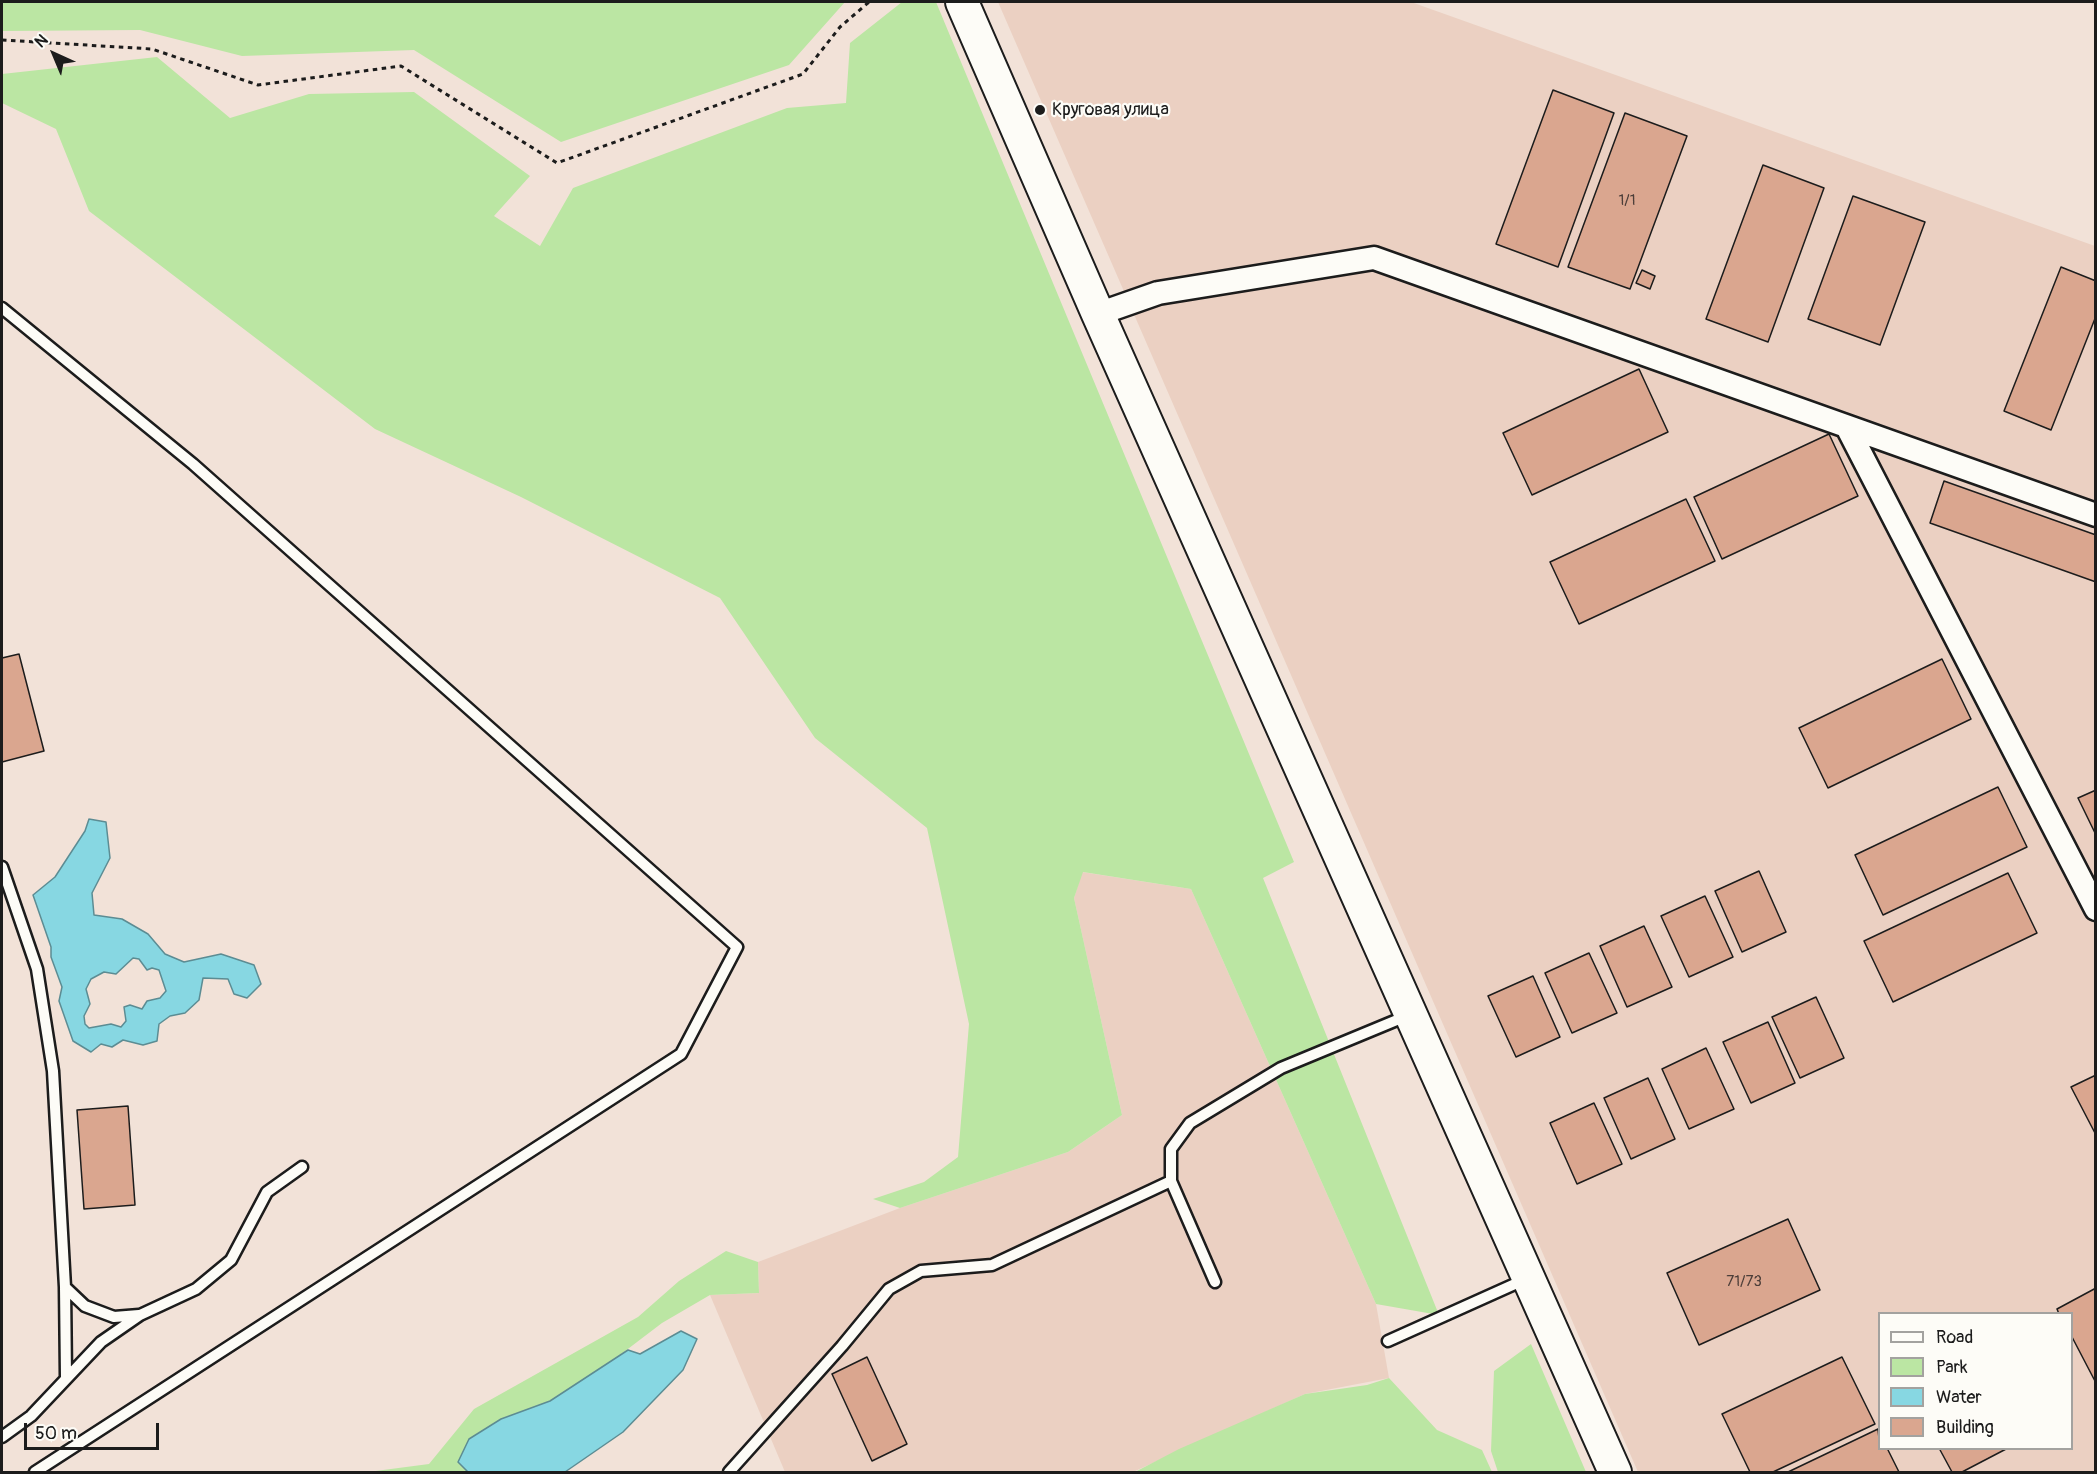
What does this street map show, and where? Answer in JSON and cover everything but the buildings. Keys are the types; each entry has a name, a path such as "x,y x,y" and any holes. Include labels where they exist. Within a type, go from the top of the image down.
{"main road":[{"path":"962,2 1098,314 1615,1473"}],"street":[{"path":"1098,314 1158,293 1374,258 2096,515"},
{"path":"1847,427 2096,909"}],"lane":[{"path":"2,308 193,464 736,947 681,1054 35,1473"},
{"path":"2,867 37,969 53,1071 65,1287 66,1377"},
{"path":"1215,1282 1171,1181 1171,1149 1190,1123 1281,1068 1410,1015"},
{"path":"2,1437 31,1416 101,1342 140,1315 196,1289 231,1260 267,1192 302,1167"},
{"path":"729,1473 842,1346 889,1289 921,1270 992,1265 1171,1181"},
{"path":"1388,1341 1529,1278"},
{"path":"65,1287 85,1306 114,1317 140,1315"}],"path":[{"path":"2,39 152,49 258,85 401,66 557,162 803,74 840,27 869,2"}],"shaded area":[{"path":"998,2 1411,2 2095,246 2095,1472 1638,1472"},
{"path":"1082,872 1191,889 1376,1304 1389,1378 1305,1394 1133,1472 785,1472 710,1295 759,1293 758,1262 900,1208 1068,1152 1122,1115 1074,898"}],"green space":[{"path":"2,2 845,2 789,65 561,142 414,50 242,56 140,30 2,31"},
{"path":"902,2 936,2 1294,862 1263,878 1439,1315 1376,1304 1191,889 1083,872 1074,898 1122,1115 1068,1152 900,1208 873,1199 924,1182 958,1157 969,1024 927,828 815,738 720,598 521,497 375,429 89,211 56,129 2,103 2,74 157,57 230,118 309,94 414,92 530,176 494,216 540,246 573,188 787,108 846,103 850,43"},
{"path":"726,1251 758,1262 759,1293 710,1295 662,1323 591,1377 550,1401 501,1419 458,1462 468,1472 368,1472 429,1464 474,1409 638,1317 679,1281"},
{"path":"1531,1344 1586,1472 1498,1472 1491,1451 1494,1371"},
{"path":"1389,1378 1437,1430 1482,1450 1492,1472 1135,1472 1179,1449 1305,1394 1367,1385"}],"water":[{"path":"89,819 106,822 110,858 92,893 94,915 122,919 148,934 165,954 184,962 221,954 254,965 261,984 247,998 234,994 228,979 203,978 199,1000 185,1013 170,1016 159,1024 157,1041 143,1045 123,1040 112,1047 101,1044 91,1052 73,1041 59,1001 62,987 33,895 55,877 85,831","holes":["133,958 139,959 147,970 152,968 159,970 166,991 160,998 147,1001 142,1009 130,1005 124,1007 126,1021 121,1027 111,1024 89,1028 85,1024 84,1016 90,1004 86,989 91,979 104,972 116,974"]},
{"path":"681,1331 697,1339 683,1370 623,1432 565,1472 468,1472 458,1462 469,1439 501,1419 550,1401 628,1350 640,1354"}],"place":[{"name":"Круговая улица","path":"1040,110"}]}
